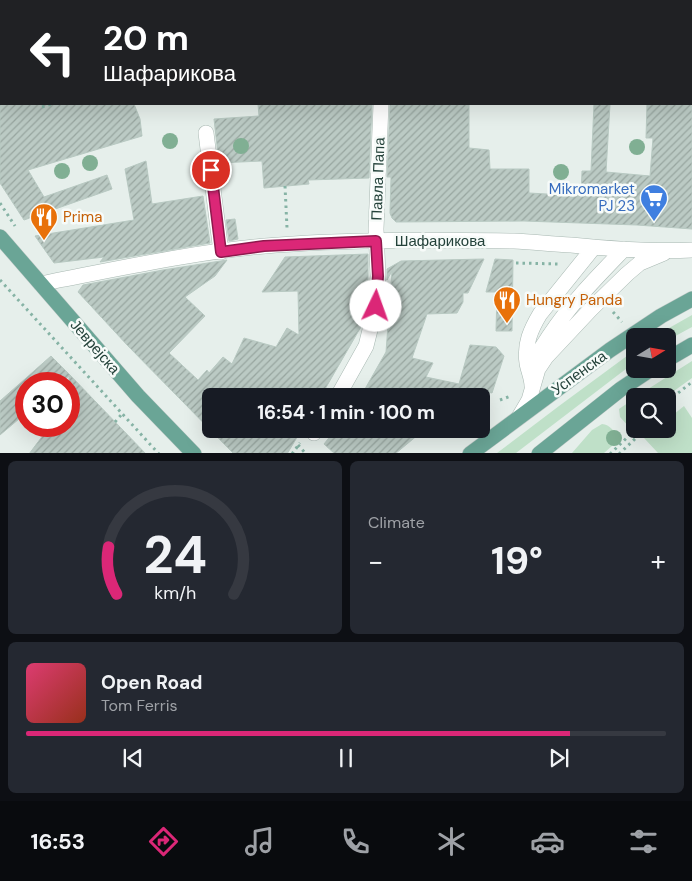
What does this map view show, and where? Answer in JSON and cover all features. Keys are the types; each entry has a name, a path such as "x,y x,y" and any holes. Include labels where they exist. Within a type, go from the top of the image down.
{"main road":[{"name":"Јеврејска","path":"0,237 138,396 193,453"},
{"name":"Успенска","path":"471,453 610,350 661,316 692,299"},
{"path":"676,354 692,345"},
{"path":"540,453 638,378"}],"street":[{"name":"Павла Папа","path":"342,388 366,346 376,306 378,276 376,241 381,105"},
{"path":"206,133 221,252"},
{"name":"Шафарикова","path":"40,284 196,254 264,246 376,241 517,241 624,249 692,250"},
{"path":"531,382 527,346 534,325 540,314 594,247"},
{"path":"519,417 529,400 536,355 557,324 579,297 624,249"},
{"path":"531,382 546,357 595,304 626,274 640,263 668,251"}],"path":[{"path":"42,107 49,105"},
{"path":"285,186 288,235"},
{"path":"516,264 560,264"},
{"path":"0,280 158,453"},
{"path":"676,395 692,382"},
{"path":"115,422 122,414"},
{"path":"293,453 306,438"},
{"path":"611,453 627,438"},
{"path":"620,453 636,438"},
{"path":"298,445 305,453"}],"green space":[{"path":"692,315 692,327 676,336 676,328 669,328"},
{"path":"626,357 626,369 516,453 497,453"},
{"path":"692,361 692,378 676,390 676,388 650,388 665,378 676,378 676,371"},
{"path":"626,404 626,424 620,417 619,409"},
{"path":"684,406 692,418 692,453 658,453 644,438 676,438 676,412"},
{"path":"602,424 610,427 620,439 604,453 572,453 592,430"}],"building":[{"path":"0,105 134,105 140,119 142,136 28,170 44,197 107,175 112,189 24,220 0,183"},
{"path":"258,105 372,105 369,178 308,180 309,184 264,188 262,161 219,163 214,119 259,116"},
{"path":"390,105 469,105 469,148 489,150 490,169 529,169 529,193 581,196 582,171 591,171 594,105 610,105 606,172 650,176 653,138 646,138 647,105 692,105 692,229 524,221 396,222 390,213 391,177 387,177"},
{"path":"146,161 152,204 203,196 210,243 100,262 104,257 54,263 35,236 134,220 125,169"},
{"path":"235,219 238,239 229,241 226,220"},
{"path":"368,254 367,305 362,325 326,388 202,388 202,421 78,292 83,285 227,260 215,276 185,297 205,316 169,353 198,380 207,370 209,373 223,357 232,364 244,338 276,347 287,328 299,335 298,291 262,292 285,257"},
{"path":"484,259 468,293 463,293 463,302 457,313 427,314 412,358 433,363 426,377 459,384 470,345 496,347 504,356 492,393 490,393 490,388 366,388 386,352 392,271 387,280 387,269 401,261"},
{"path":"495,259 513,260 512,331 496,331 497,292 486,292"},
{"path":"51,356 67,372 33,372"},
{"path":"80,385 145,453 30,453 42,437 80,437"},
{"path":"15,388 15,422 0,435 0,401"},
{"path":"218,438 297,438 288,453 233,453"},
{"path":"329,438 414,438 396,453 334,453 324,444"}],"place":[{"name":"Mikromarket PJ 23","path":"654,222"},
{"name":"Prima","path":"44,241"},
{"name":"Hungry Panda","path":"507,324"}],"route":[{"path":"211,170 221,252 264,246 376,241 378,276 376,306"}]}
